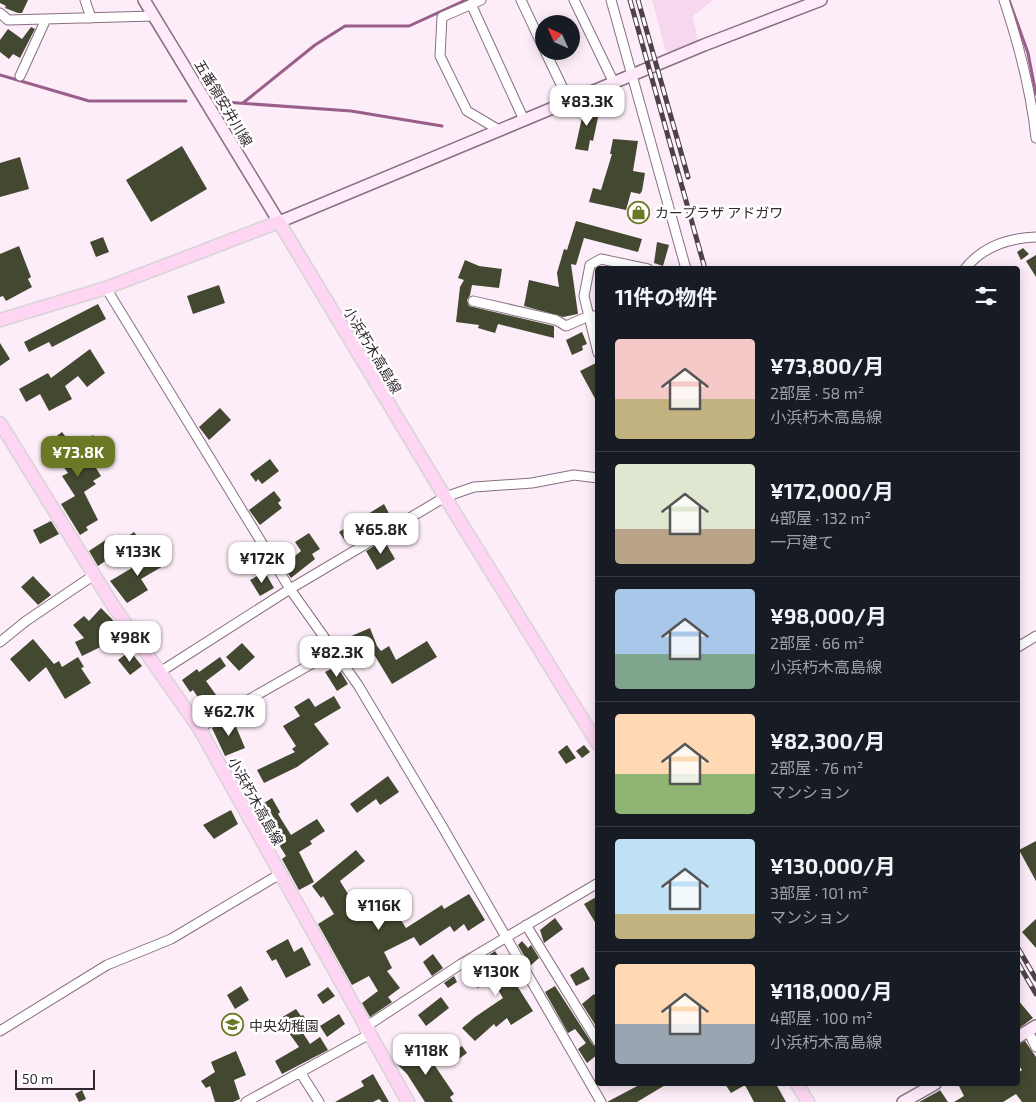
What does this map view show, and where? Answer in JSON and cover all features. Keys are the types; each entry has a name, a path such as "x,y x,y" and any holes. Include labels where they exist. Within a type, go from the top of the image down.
{"main road":[{"path":"0,320 106,288 279,222"},
{"name":"小浜朽木高島線","path":"279,222 444,497 595,739"},
{"name":"小浜朽木高島線","path":"0,423 94,575 199,728 366,1031 408,1102"},
{"path":"798,1086 808,1102"}],"street":[{"path":"85,0 91,18"},
{"name":"五番領安井川線","path":"144,0 279,222"},
{"path":"480,0 442,17 440,56 466,111 499,130"},
{"path":"521,0 535,30"},
{"path":"574,0 614,83"},
{"path":"611,0 685,266"},
{"path":"279,222 633,75 821,0"},
{"path":"1004,0 1017,40 1032,103 1036,138"},
{"path":"471,4 524,120"},
{"path":"0,13 8,20 154,16"},
{"path":"20,76 46,19"},
{"path":"549,60 569,102"},
{"path":"967,266 974,258 1004,241 1036,237"},
{"path":"595,331 593,316 584,296 590,265 601,259 634,266"},
{"path":"106,288 290,589 373,710 601,1102"},
{"path":"472,301 556,320 566,326 593,316"},
{"path":"160,672 290,589 444,497 474,486 532,483 574,475 595,478"},
{"path":"0,642 26,621 94,575"},
{"path":"1020,646 1036,636"},
{"path":"199,728 334,651"},
{"path":"0,1031 107,965 171,939 280,874"},
{"path":"246,1102 300,1072 366,1031 505,937 595,885"},
{"path":"526,925 595,1037"},
{"path":"1027,1031 1036,1047"},
{"path":"300,1072 319,1102"},
{"path":"903,1102 931,1086"}],"shaded area":[{"path":"652,0 713,0 693,16 698,43 666,52"}],"building":[{"path":"0,0 28,0 22,13 18,13 5,8 6,6 0,3"},
{"path":"31,27 35,29 20,58 13,54 9,59 0,52 0,40 8,29 22,39"},
{"path":"588,105 600,108 593,141 590,140 588,151 575,149 583,113 572,111"},
{"path":"613,139 638,141 633,171 645,173 642,191 640,194 631,192 626,210 589,202 593,188 601,190 612,154 610,154"},
{"path":"182,146 207,189 151,222 126,180"},
{"path":"20,157 29,189 0,197 0,163"},
{"path":"576,221 642,239 638,252 584,238 576,265 571,264 578,314 563,317 524,306 529,280 559,287 557,273 564,249 567,250"},
{"path":"103,237 109,252 96,257 90,242"},
{"path":"657,242 669,245 663,266 654,263"},
{"path":"19,246 31,277 28,279 32,287 6,301 3,296 0,297 0,254"},
{"path":"1023,248 1029,254 1021,260 1017,252"},
{"path":"1036,255 1036,277 1026,261"},
{"path":"465,260 479,266 502,269 499,288 472,285 467,300 469,306 554,326 554,338 498,324 495,333 478,328 479,325 456,322 460,287 464,280 458,278"},
{"path":"219,285 225,303 193,314 187,296"},
{"path":"98,304 106,319 52,347 49,342 29,352 24,342"},
{"path":"582,332 587,344 582,346 583,350 572,355 566,340"},
{"path":"0,343 10,359 0,366"},
{"path":"90,349 105,373 87,387 78,376 65,386 72,399 49,411 40,394 26,402 19,389 48,373 51,378"},
{"path":"595,364 595,398 580,371"},
{"path":"220,408 231,420 209,440 199,427"},
{"path":"62,432 75,449 93,435 101,446 88,455 101,476 93,481 96,484 84,492 98,520 86,527 88,530 80,535 61,504 75,496 62,476 68,473 52,451 55,448 50,441"},
{"path":"270,459 279,471 262,484 258,479 256,482 250,474"},
{"path":"274,491 281,500 278,503 282,508 260,525 249,510"},
{"path":"384,504 392,519 379,526 378,523 346,542 339,532"},
{"path":"51,521 59,534 40,544 33,530"},
{"path":"134,532 143,544 128,555 119,543"},
{"path":"309,533 320,549 312,554 315,559 291,578 283,566 301,551 295,542"},
{"path":"113,535 123,549 98,566 89,551"},
{"path":"384,540 395,559 377,570 366,551"},
{"path":"162,550 170,562 141,579 148,590 127,603 110,581"},
{"path":"265,572 274,588 260,596 250,580"},
{"path":"33,576 51,595 38,605 21,587"},
{"path":"101,608 112,619 123,636 82,656 75,642 84,638 73,625 84,616 89,621"},
{"path":"370,628 381,651 389,646 396,660 427,641 437,657 392,684 375,656 362,663 356,651 348,654 342,640"},
{"path":"33,639 54,664 59,661 62,667 78,657 84,667 81,668 91,683 65,699 46,667 29,682 10,659"},
{"path":"242,643 255,657 239,671 226,657"},
{"path":"130,651 142,666 130,675 118,660"},
{"path":"220,657 226,666 206,681 224,706 210,715 193,690 190,692 182,680 197,669 199,672"},
{"path":"337,666 348,684 337,691 325,672"},
{"path":"334,696 341,708 314,724 329,744 297,767 264,783 257,770 295,752 292,749 296,746 283,726 300,716 294,707 309,698 315,707"},
{"path":"232,717 245,748 225,756 212,728"},
{"path":"567,745 576,758 566,764 558,752"},
{"path":"584,745 590,752 582,758 576,751"},
{"path":"388,776 399,792 380,805 376,799 357,813 350,804"},
{"path":"272,798 280,812 278,814 291,835 317,819 325,831 310,841 312,844 299,852 314,882 299,890 282,859 286,856 276,840 274,841 256,808"},
{"path":"231,810 238,824 214,839 203,825"},
{"path":"1036,841 1036,881 1020,852 1020,849"},
{"path":"356,850 365,861 340,881 356,907 376,897 385,914 394,909 406,928 442,905 444,909 469,894 485,920 468,931 464,924 454,932 450,926 420,946 414,937 384,952 392,968 387,971 400,988 388,997 392,1002 370,1017 362,1003 378,991 369,976 352,985 318,924 334,914 323,896 321,898 312,886"},
{"path":"595,898 595,922 584,904"},
{"path":"555,918 563,929 544,943 540,930"},
{"path":"1036,919 1036,948 1022,932"},
{"path":"288,939 294,952 302,947 311,965 286,978 276,959 272,961 266,951"},
{"path":"522,941 528,948 531,945 539,958 530,966 518,945"},
{"path":"495,951 533,1011 511,1025 507,1018 496,1027 494,1024 475,1041 462,1028 503,998 491,978 478,988 463,970 471,965 472,967"},
{"path":"433,954 443,968 432,976 423,962"},
{"path":"583,967 590,979 576,986 570,975"},
{"path":"454,976 457,982 448,988 444,983"},
{"path":"241,986 249,1000 235,1009 227,995"},
{"path":"555,986 595,1046 595,1056 587,1063 578,1049 586,1043 575,1029 568,1033 545,992"},
{"path":"328,987 335,996 323,1004 317,995"},
{"path":"594,994 595,995 595,1024 582,1004"},
{"path":"441,997 449,1008 426,1026 418,1015"},
{"path":"1020,1002 1033,1018 1020,1028"},
{"path":"296,1009 310,1025 301,1030 310,1044 320,1037 328,1050 282,1074 275,1061 299,1047 279,1019"},
{"path":"339,1014 345,1024 327,1037 320,1026"},
{"path":"1025,1041 1036,1057 1036,1102 1022,1102 1016,1094 1003,1102 954,1102 964,1096 959,1086 1020,1086 1020,1072 1022,1070 1020,1067 1020,1043"},
{"path":"427,1042 433,1049 427,1054 454,1094 450,1097 453,1102 425,1102 407,1074 396,1063 415,1048 417,1051"},
{"path":"462,1046 467,1053 453,1063 448,1055"},
{"path":"236,1051 246,1075 234,1080 240,1099 233,1102 215,1102 210,1086 206,1088 201,1081 215,1072 211,1062"},
{"path":"373,1074 389,1102 382,1102 379,1099 373,1102 335,1102 364,1086 361,1081"},
{"path":"637,1086 664,1086 637,1102 607,1102"},
{"path":"726,1086 743,1086 731,1093"},
{"path":"746,1086 777,1086 786,1102 754,1102"},
{"path":"82,1090 86,1099 79,1102 75,1094"},
{"path":"939,1091 948,1102 919,1102"}],"waterway":[{"path":"243,103 315,45 345,26 409,26 466,0"},
{"path":"1009,0 1028,53 1036,94"},
{"path":"0,75 89,101 186,101"},
{"path":"224,102 351,111 442,126"}],"railway":[{"path":"630,0 704,266"},
{"path":"638,0 688,177"},
{"path":"1020,951 1036,979"},
{"path":"1020,966 1036,994"}],"place":[{"name":"カープラザ アドガワ","path":"639,212"},
{"name":"中央幼稚園","path":"233,1025"}]}
